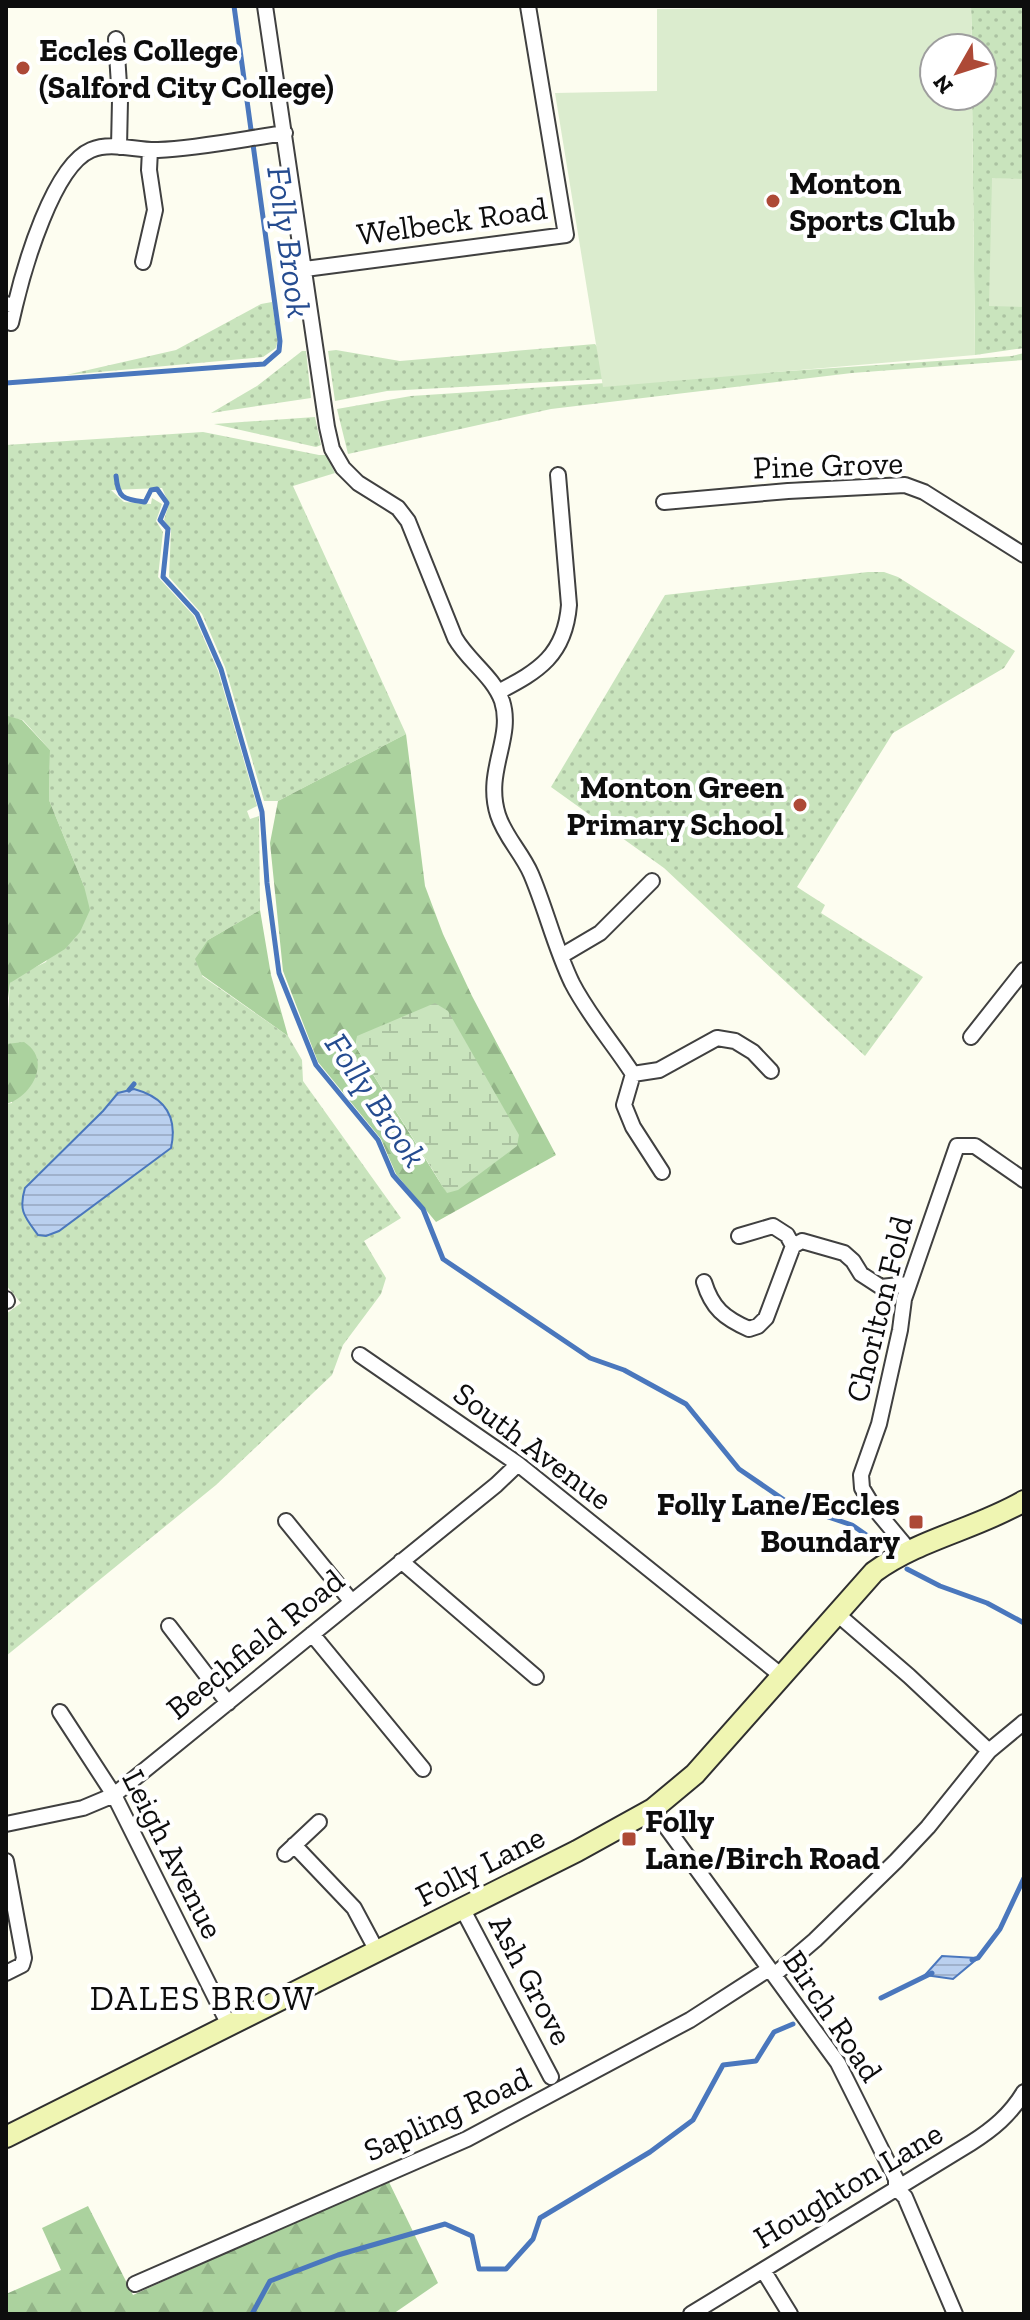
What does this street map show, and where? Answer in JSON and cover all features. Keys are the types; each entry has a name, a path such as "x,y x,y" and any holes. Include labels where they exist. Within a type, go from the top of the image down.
{"main road":[{"name":"Folly Lane","path":"6,2137 595,1842 653,1809 695,1774 874,1572 909,1550 986,1520 1024,1501"}],"street":[{"path":"265,6 332,449 350,475 392,503 408,521 455,638 465,655 498,692 505,726 494,778 495,804 506,834 530,871 561,956 582,1000 633,1074"},
{"name":"Welbeck Road","path":"305,269 566,235 528,6"},
{"path":"116,39 119,147"},
{"path":"11,323 10,305 36,234 68,172 89,150 119,147 150,150 285,133"},
{"path":"143,262 155,210 149,170 150,150"},
{"path":"498,692 546,663 567,625 569,605 558,475"},
{"name":"Pine Grove","path":"664,502 905,485 924,492 1024,555"},
{"path":"561,956 600,933 652,881"},
{"path":"971,1037 1024,970"},
{"path":"633,1074 659,1070 717,1038 735,1041 753,1052 771,1071"},
{"path":"633,1074 624,1105 633,1127 662,1172"},
{"name":"Chorlton Fold","path":"909,1550 874,1508 862,1488 861,1475 879,1424 908,1284 957,1146 975,1146 1024,1180"},
{"path":"739,1236 773,1226 787,1235 793,1246"},
{"path":"704,1282 709,1300 718,1312 749,1329 766,1318 793,1246 802,1241 844,1253 861,1274 881,1287 908,1284"},
{"name":"South Avenue","path":"360,1355 518,1464 782,1676"},
{"name":"Beechfield Road","path":"6,1824 83,1808 114,1795 518,1464"},
{"path":"286,1521 352,1602"},
{"path":"401,1561 536,1677"},
{"path":"836,1613 989,1751"},
{"path":"169,1626 228,1703"},
{"path":"312,1634 423,1769"},
{"name":"Leigh Avenue","path":"60,1712 114,1795 229,2025"},
{"name":"Sapling Road","path":"135,2284 467,2139 690,2020 772,1972 815,1940 907,1850 989,1751 1024,1722"},
{"name":"Birch Road","path":"653,1809 838,2063 896,2179 896,2188 905,2197 955,2314"},
{"path":"319,1822 290,1850 354,1908 377,1951"},
{"path":"6,1861 24,1958 22,1965 6,1973"},
{"name":"Ash Grove","path":"462,1908 551,2077"},
{"name":"Houghton Lane","path":"691,2314 892,2193 1019,2111 1024,2092"},
{"path":"763,2270 790,2314"}],"green space":[{"path":"971,6 1024,6 1024,348 975,355 972,112 998,112 998,32 972,32"},
{"name":"Monton Sports Club","path":"971,6 972,32 918,32 918,112 972,112 975,355 603,387 555,93 657,91 657,9"},
{"path":"992,178 1024,179 1024,307 989,306"},
{"path":"272,302 278,340 276,348 263,357 66,375 176,350 261,304"},
{"path":"595,344 623,378 387,391 335,401 328,351 400,361"},
{"path":"306,351 311,398 211,413 257,386"},
{"path":"1024,353 1024,360 852,373 551,409 348,454 337,409 411,396"},
{"path":"315,417 321,445 316,447 214,424"},
{"path":"203,432 326,455 335,473 293,486 406,734 278,801 264,801 225,667 202,614 169,577 171,530 164,520 169,504 162,488 111,490 124,502 151,504 152,498 162,504 156,521 163,532 158,577 194,616 218,671 257,806 247,811 250,819 259,816 260,910 208,940 202,976 288,1036 302,1060 303,1081 401,1218 364,1241 386,1278 381,1294 343,1345 332,1375 216,1485 6,1656 6,1314 21,1303 6,1285 6,1104 12,1103 10,1044 6,1044 10,983 46,962 84,886 49,800 50,750 23,720 6,717 6,445"},
{"name":"Monton Green Primary School","path":"884,572 898,577 1015,651 1004,668 893,733 797,887 825,905 821,913 923,977 865,1056 664,868 551,787 665,595"},
{"path":"8,716 22,720 50,750 49,800 84,886 90,910 80,932 65,949 10,983 6,1013"},
{"path":"406,734 425,886 472,996 556,1155 436,1222 396,1174 381,1139 318,1062 283,971 270,843 278,801","holes":["357,1037 446,1192 356,1047"]},
{"path":"260,910 271,975 288,1036 202,975 195,959 208,940"},
{"path":"435,1003 448,1011 519,1135 517,1146 458,1190 447,1193 356,1047 357,1036"},
{"path":"24,1042 33,1050 38,1068 23,1094 6,1104 6,1044"},
{"path":"388,2180 438,2283 393,2314 6,2314 6,2294 61,2270 42,2228 88,2206 133,2295"}],"water":[{"path":"134,1089 153,1097 166,1110 172,1126 171,1148 59,1231 46,1236 38,1235 24,1213 25,1188 118,1093"},
{"path":"942,1956 978,1958 953,1979 925,1975"}],"waterway":[{"name":"Folly Brook","path":"6,383 264,364 279,351 234,6"},
{"name":"Folly Brook","path":"116,476 118,489 127,499 145,502 151,490 157,489 167,503 160,520 168,529 163,577 197,614 221,669 262,812 267,883 279,973 316,1065 378,1140 393,1175 423,1209 443,1259 590,1358 624,1370 686,1404 739,1469 790,1504 852,1525 875,1541"},
{"path":"129,1090 134,1084"},
{"name":"Folly Brook","path":"907,1569 940,1586 987,1603 1024,1623"},
{"path":"972,1960 978,1958 1000,1929 1024,1878"},
{"path":"881,1998 932,1973"},
{"path":"252,2314 270,2281 338,2255 445,2224 472,2236 479,2269 506,2269 533,2239 540,2218 650,2152 693,2120 723,2065 756,2061 774,2032 793,2024"}],"place":[{"name":"Eccles College (Salford City College)","path":"23,68"},
{"name":"Monton Sports Club","path":"773,201"},
{"name":"Monton Green Primary School","path":"800,805"},
{"name":"Folly Lane/Eccles Boundary","path":"916,1522"},
{"name":"Folly Lane/Birch Road","path":"629,1839"}],"district":[{"name":"DALES BROW","path":"203,1998"}]}
